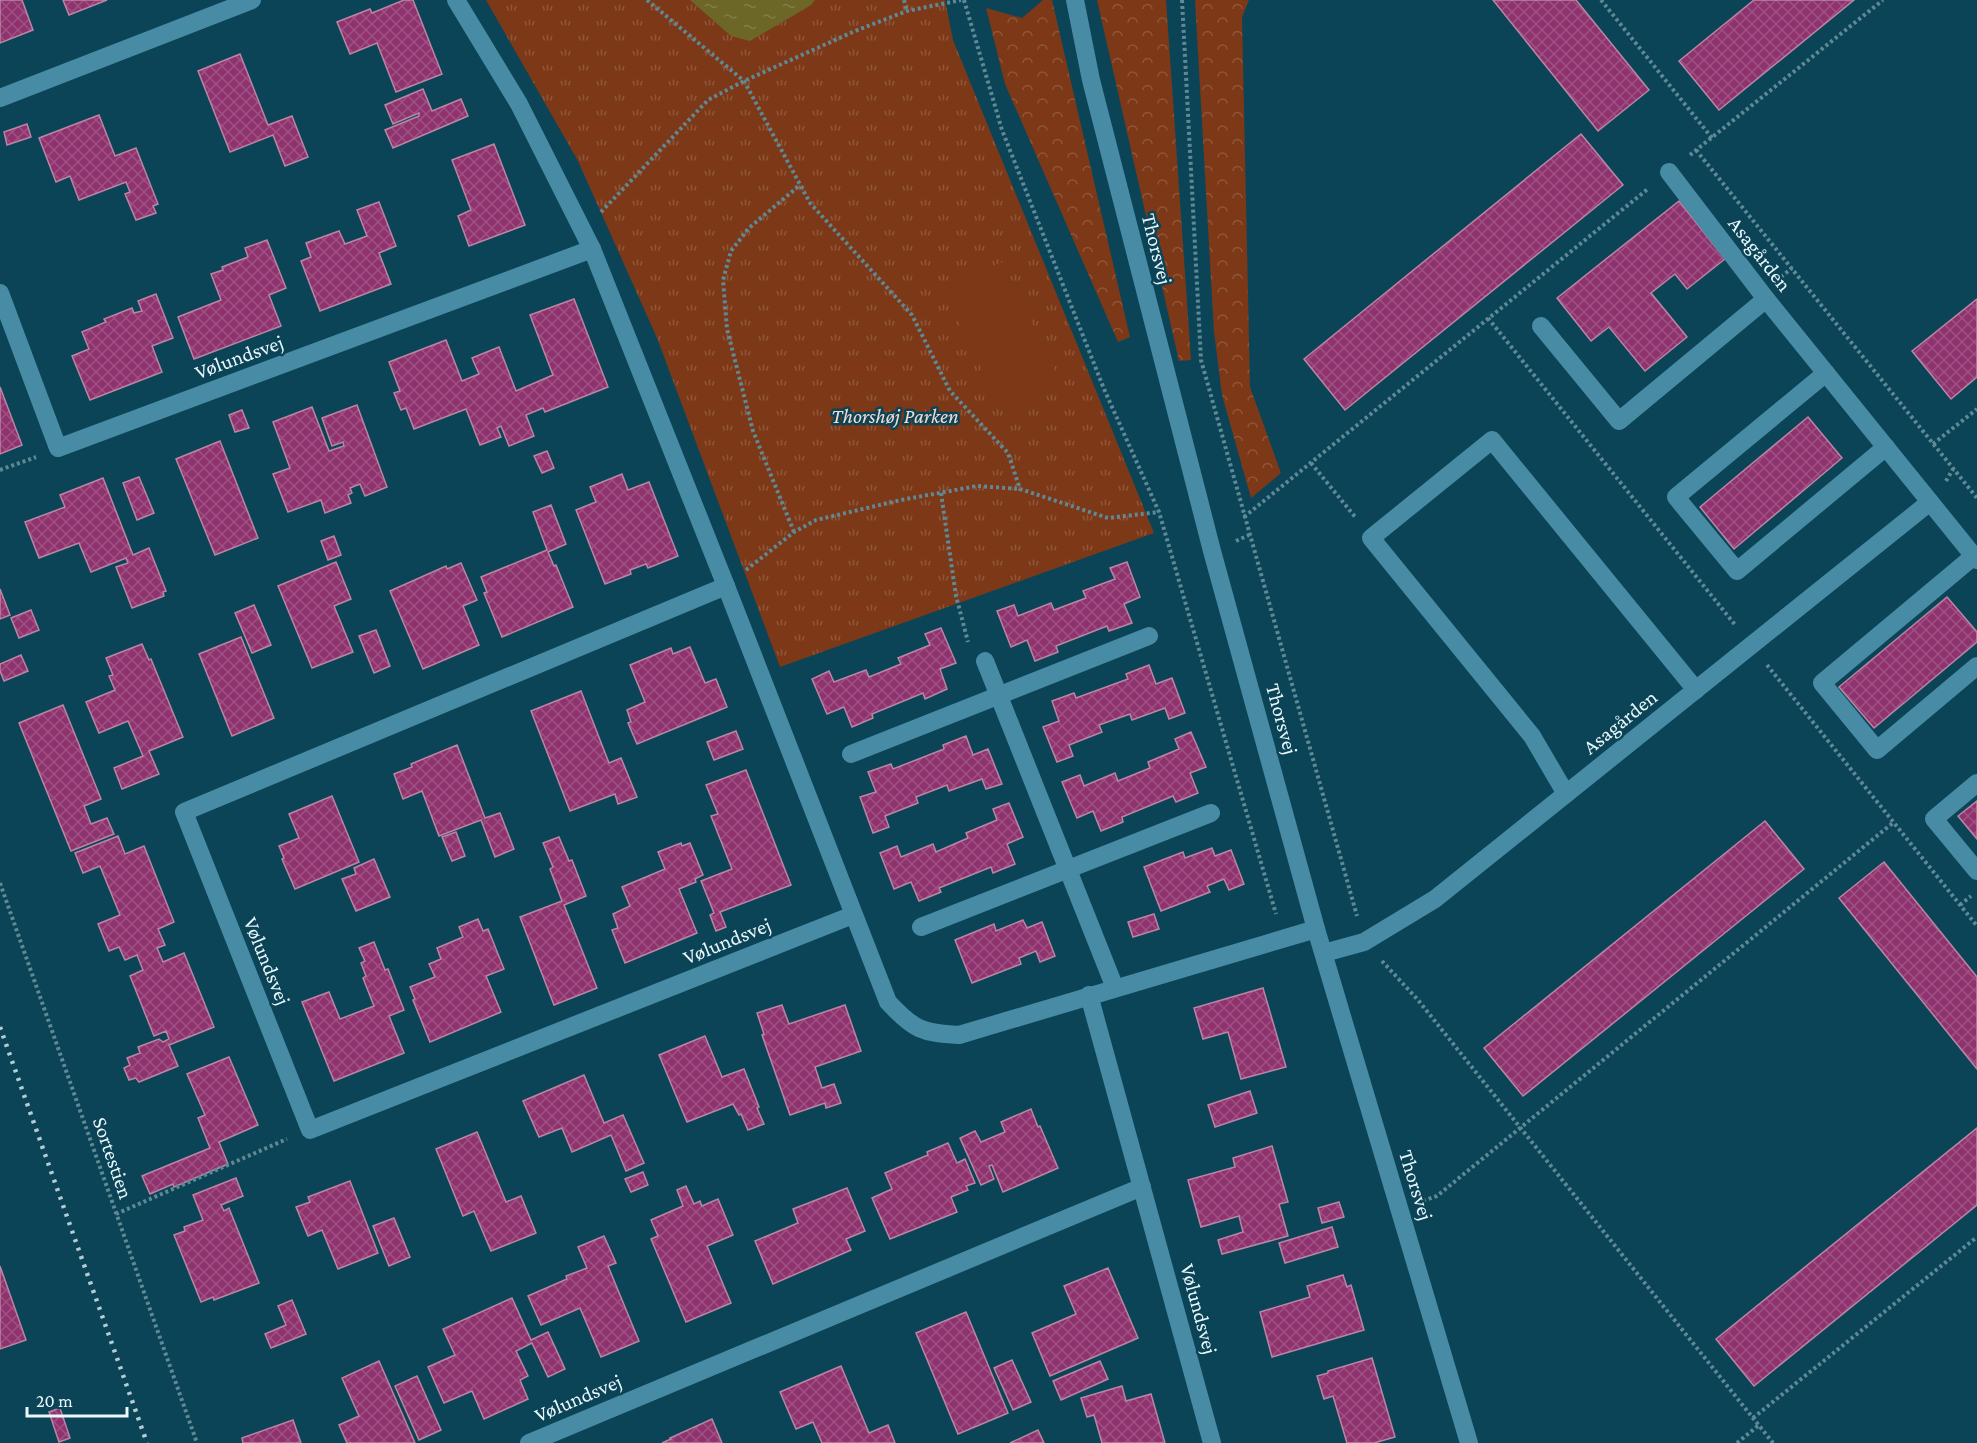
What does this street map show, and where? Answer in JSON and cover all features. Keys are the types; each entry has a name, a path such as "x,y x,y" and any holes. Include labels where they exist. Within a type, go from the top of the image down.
{"street":[{"path":"0,98 252,0"},
{"path":"456,0 519,104 592,249 888,1002 907,1022 932,1033 959,1035 1316,929"},
{"name":"Thorsvej","path":"1076,0 1091,80 1189,467 1316,929 1469,1443"},
{"name":"Asagården","path":"1669,172 1766,299 1975,558"},
{"name":"Vølundsvej","path":"58,448 592,249"},
{"path":"0,293 58,448"},
{"path":"1541,326 1619,422 1766,299"},
{"path":"1826,373 1676,497 1680,502 1737,571 1886,447"},
{"path":"1566,794 1532,736 1371,538 1492,440 1696,690"},
{"name":"Asagården","path":"1324,953 1364,942 1435,899 1930,502"},
{"path":"1975,558 1822,683 1877,750 1977,666"},
{"name":"Vølundsvej","path":"726,586 184,813 310,1130 853,915"},
{"path":"851,754 1149,636"},
{"path":"985,661 1114,988"},
{"path":"1977,783 1934,819 1977,871"},
{"path":"921,927 1211,813"},
{"name":"Vølundsvej","path":"1089,995 1212,1443"},
{"name":"Vølundsvej","path":"530,1443 1142,1187"}],"path":[{"path":"647,0 744,81 810,203 912,315 950,391 1008,453 1020,489"},
{"path":"904,0 907,12"},
{"path":"583,231 708,100 744,81 855,31 907,12 962,0 1002,130 1104,389 1159,512 1283,938"},
{"path":"1182,0 1201,360 1364,942 1418,1000 1773,1443"},
{"path":"1601,0 1712,138"},
{"path":"1244,517 1883,0"},
{"path":"1696,150 1977,498"},
{"path":"794,532 753,431 727,329 723,280 731,251 748,228 800,185"},
{"path":"1488,318 1977,926"},
{"path":"1933,444 1977,409"},
{"path":"0,470 58,448"},
{"path":"1311,463 1371,538"},
{"path":"726,586 794,532 816,520 977,486 1020,489 1108,518 1159,512"},
{"path":"941,493 956,596 969,647 985,661"},
{"path":"1400,1210 1437,1196 1894,822"},
{"name":"Sortestien","path":"0,884 197,1443"},
{"path":"117,1214 310,1130"},
{"path":"1753,1418 1977,1237"},
{"path":"1737,1443 1759,1425"}],"green space":[{"name":"Thorshøj Parken","path":"486,0 945,0 953,40 1154,533 780,667 657,338 578,161"},
{"path":"1043,0 1052,0 1130,337 1118,342 1005,84 986,8 1022,18"},
{"path":"1097,0 1166,0 1191,360 1179,361"},
{"path":"1195,0 1249,0 1242,17 1250,387 1281,473 1251,498 1222,395 1214,332"},
{"path":"1002,262 1061,384 1003,412 943,291"}],"water":[{"path":"690,0 815,0 811,5 750,41 731,36"}],"building":[{"path":"0,0 22,0 33,30 0,43"},
{"path":"63,0 107,0 69,15"},
{"path":"404,0 413,0 442,74 396,92 377,43 350,54 337,22 370,9 372,13"},
{"path":"1493,0 1576,0 1649,90 1598,131"},
{"path":"1754,0 1854,0 1719,110 1679,61"},
{"path":"240,54 268,125 292,116 308,157 285,166 273,135 230,152 198,71"},
{"path":"423,89 432,111 461,99 468,116 393,148 385,130 419,116 419,113 393,124 385,105"},
{"path":"99,115 115,156 136,148 158,204 153,206 156,213 136,220 125,194 130,192 126,182 79,200 70,176 56,182 39,138"},
{"path":"27,124 31,137 7,145 4,132"},
{"path":"1581,134 1623,185 1345,410 1304,359"},
{"path":"494,144 525,225 469,246 458,216 471,210 452,160"},
{"path":"1679,201 1725,259 1687,289 1675,274 1651,293 1687,337 1645,371 1609,327 1591,341 1557,298"},
{"path":"379,202 396,246 379,253 391,284 320,311 301,261 311,257 306,243 339,231 345,244 367,236 357,210"},
{"path":"267,240 286,288 269,295 281,326 194,359 178,317 221,300 211,274 248,257 245,248"},
{"path":"156,294 173,338 152,346 162,372 90,400 72,356 89,349 82,332 106,322 104,319 132,308 134,313 142,311 138,301"},
{"path":"574,299 608,387 545,412 543,408 526,415 534,436 509,446 501,426 497,428 501,437 480,445 466,409 414,429 406,408 401,410 394,393 400,391 389,362 446,340 462,381 479,374 472,358 499,347 516,391 553,375 530,315"},
{"path":"1977,299 1977,377 1951,399 1912,351"},
{"path":"0,387 22,445 0,454"},
{"path":"357,405 387,487 365,496 360,484 350,488 352,493 348,495 351,503 325,513 321,500 288,512 273,474 290,468 273,422 312,407 329,451 344,446 343,442 332,446 322,418"},
{"path":"242,410 249,428 235,432 229,415"},
{"path":"1808,417 1842,458 1734,549 1700,507"},
{"path":"220,441 258,538 215,555 176,459"},
{"path":"547,451 554,468 542,473 534,456"},
{"path":"622,474 628,490 649,482 678,556 648,568 646,564 630,570 631,574 605,584 576,510 596,502 590,487"},
{"path":"139,477 154,513 137,520 123,483"},
{"path":"103,478 133,555 149,548 166,591 163,592 164,596 132,608 116,567 128,563 126,558 91,572 79,543 39,558 25,522 65,507 60,495"},
{"path":"551,505 566,544 548,552 554,566 556,565 573,607 502,637 484,593 487,592 481,577 547,550 533,512"},
{"path":"334,536 341,555 328,560 321,541"},
{"path":"336,562 351,599 334,606 353,652 312,668 278,586"},
{"path":"1127,562 1140,597 1124,604 1132,623 1109,631 1107,626 1056,646 1058,652 1035,661 1027,640 1011,647 997,611 1014,605 1018,616 1051,603 1054,610 1086,598 1083,591 1115,579 1110,568"},
{"path":"461,563 477,600 463,606 479,645 423,669 390,591 446,566 447,569"},
{"path":"0,589 10,615 0,619"},
{"path":"1947,597 1977,632 1977,642 1874,728 1839,687"},
{"path":"254,605 271,645 252,653 235,613"},
{"path":"31,610 39,630 19,638 11,618"},
{"path":"941,628 956,663 940,669 947,689 925,699 923,693 872,714 873,718 852,727 844,707 827,714 812,679 829,671 834,682 866,670 869,677 901,664 898,658 930,645 925,634"},
{"path":"376,630 390,666 374,673 359,636"},
{"path":"241,637 274,718 232,736 199,654"},
{"path":"142,644 149,660 151,659 183,737 149,751 159,774 122,789 114,768 143,756 128,721 99,733 86,702 115,690 109,676 113,675 106,658"},
{"path":"690,647 705,683 716,679 727,707 637,744 628,723 631,722 627,710 645,702 630,665 671,648 673,654"},
{"path":"21,655 28,671 4,681 0,664"},
{"path":"1149,665 1156,684 1172,678 1185,713 1169,719 1165,708 1132,720 1130,714 1099,725 1102,732 1069,745 1073,756 1057,762 1043,727 1059,721 1052,701 1074,693 1076,698 1128,679 1126,674"},
{"path":"581,691 609,763 621,758 637,797 618,804 615,794 570,811 531,711"},
{"path":"63,705 101,799 84,806 91,824 107,818 114,834 71,851 19,723"},
{"path":"736,731 743,749 714,760 707,742"},
{"path":"1191,732 1206,767 1190,773 1198,793 1176,802 1173,796 1122,817 1123,822 1101,831 1093,811 1077,818 1062,782 1080,775 1084,786 1115,773 1118,781 1150,768 1148,762 1179,749 1175,739"},
{"path":"966,736 973,755 988,749 1002,784 986,789 982,779 949,791 947,785 916,797 918,803 885,816 889,827 873,833 860,797 876,792 868,772 891,764 893,769 944,749 943,745"},
{"path":"457,745 485,818 500,813 514,849 495,857 481,820 439,836 422,791 403,799 394,774 412,767 411,764"},
{"path":"746,770 791,885 720,912 726,927 716,931 710,915 714,913 701,881 732,869 711,816 718,814 706,785"},
{"path":"332,796 359,862 295,889 279,846 299,838 289,814"},
{"path":"1977,801 1977,839 1958,816"},
{"path":"1009,803 1023,837 1007,844 1015,864 993,873 991,867 939,888 941,892 919,901 911,882 894,889 880,853 897,846 901,857 933,844 936,852 968,838 966,833 997,820 993,809"},
{"path":"1765,821 1804,869 1523,1096 1484,1048"},
{"path":"456,832 465,856 452,861 442,837"},
{"path":"118,836 125,854 144,846 174,922 158,929 165,945 157,948 163,962 184,953 214,1027 169,1045 178,1066 139,1082 136,1078 129,1080 124,1068 130,1065 127,1058 140,1053 138,1047 159,1039 163,1042 169,1039 166,1031 154,1036 130,976 143,970 137,955 125,960 119,947 109,951 98,924 120,915 100,866 83,873 75,853"},
{"path":"559,837 569,861 572,860 586,896 564,905 597,988 554,1005 520,917 562,901 550,869 553,867 543,843"},
{"path":"681,843 682,846 690,843 703,875 695,879 696,882 679,889 697,933 625,963 612,930 618,928 613,914 630,906 622,887 665,869 658,852"},
{"path":"1212,848 1215,856 1231,850 1244,884 1229,890 1224,879 1207,886 1210,892 1161,911 1144,867 1183,852 1185,858"},
{"path":"374,859 390,897 356,911 342,879 356,874 354,868"},
{"path":"1884,862 1977,977 1977,1069 1839,898"},
{"path":"1154,914 1159,929 1133,937 1128,922"},
{"path":"478,919 483,931 488,929 504,969 486,976 501,1012 430,1042 410,987 435,977 429,964 441,959 437,948 463,937 459,927"},
{"path":"1023,920 1027,928 1042,922 1055,956 1040,962 1036,951 1019,958 1021,964 972,983 955,940 994,924 996,931"},
{"path":"374,942 385,970 388,969 404,1010 389,1016 404,1053 334,1081 302,1002 329,992 340,1019 374,1006 363,978 366,976 361,963 365,961 359,948"},
{"path":"1263,988 1286,1067 1241,1079 1228,1032 1203,1039 1194,1008"},
{"path":"782,1005 789,1024 845,1005 861,1051 815,1067 822,1088 834,1084 841,1103 826,1108 825,1103 790,1115 762,1035 764,1034 757,1013"},
{"path":"705,1036 722,1077 744,1069 764,1124 748,1130 741,1114 739,1115 733,1104 687,1122 659,1055"},
{"path":"229,1057 258,1125 219,1142 228,1164 174,1187 173,1184 150,1194 142,1176 210,1148 198,1118 205,1115 187,1074"},
{"path":"584,1075 604,1123 623,1115 644,1163 626,1171 611,1135 572,1152 562,1128 539,1137 523,1101"},
{"path":"1250,1091 1257,1113 1215,1127 1208,1105"},
{"path":"1031,1109 1058,1168 1003,1192 992,1165 989,1166 994,1179 981,1185 960,1138 975,1131 981,1142 1005,1132 1001,1122"},
{"path":"1977,1128 1977,1205 1754,1386 1716,1339"},
{"path":"477,1132 506,1202 521,1196 536,1233 491,1251 474,1211 463,1216 436,1149"},
{"path":"948,1143 957,1163 965,1159 975,1183 966,1186 968,1190 951,1197 957,1212 890,1239 872,1198 892,1189 885,1173 928,1155 927,1152"},
{"path":"1272,1146 1288,1202 1279,1204 1288,1236 1222,1254 1218,1240 1243,1232 1239,1216 1201,1227 1188,1180 1235,1167 1233,1158"},
{"path":"643,1172 648,1185 631,1192 625,1179"},
{"path":"236,1178 243,1196 221,1205 224,1211 229,1208 259,1283 214,1300 213,1297 201,1302 174,1235 185,1231 184,1227 203,1220 193,1195"},
{"path":"350,1181 378,1253 338,1269 322,1230 308,1236 296,1207 310,1202 308,1197"},
{"path":"686,1186 694,1204 700,1201 702,1206 718,1199 733,1235 707,1246 731,1303 686,1322 651,1239 658,1236 651,1220 683,1206 677,1190"},
{"path":"847,1188 865,1231 846,1239 851,1250 773,1284 755,1241 798,1223 793,1209"},
{"path":"1339,1202 1344,1217 1322,1223 1318,1208"},
{"path":"394,1218 410,1257 389,1266 373,1226"},
{"path":"1332,1227 1338,1247 1285,1263 1279,1243"},
{"path":"604,1236 616,1263 608,1266 639,1341 601,1357 580,1308 541,1325 528,1296 587,1268 578,1247"},
{"path":"0,1266 26,1340 0,1349"},
{"path":"1108,1268 1138,1338 1050,1376 1032,1333 1076,1314 1064,1286"},
{"path":"1343,1275 1347,1287 1351,1285 1364,1330 1272,1357 1260,1312 1310,1297 1307,1286"},
{"path":"512,1298 531,1340 548,1332 565,1369 548,1377 532,1343 516,1351 528,1376 520,1380 528,1399 484,1419 472,1391 444,1403 428,1367 455,1355 443,1329"},
{"path":"292,1300 306,1334 271,1348 265,1334 286,1325 278,1306"},
{"path":"966,1312 1008,1413 958,1434 916,1333"},
{"path":"1372,1358 1395,1437 1374,1443 1347,1443 1333,1396 1324,1399 1317,1376"},
{"path":"1012,1360 1031,1402 1013,1410 994,1368"},
{"path":"379,1361 415,1443 347,1443 339,1425 359,1416 342,1378"},
{"path":"1100,1361 1108,1379 1061,1400 1053,1381"},
{"path":"841,1366 869,1433 888,1425 895,1443 822,1443 813,1422 796,1429 780,1392"},
{"path":"417,1376 441,1430 419,1440 395,1386"},
{"path":"1122,1386 1126,1401 1151,1394 1165,1443 1102,1443 1094,1415 1087,1417 1081,1398"},
{"path":"60,1408 70,1438 59,1442 49,1412"},
{"path":"712,1419 722,1443 662,1443 670,1438"},
{"path":"293,1420 301,1443 243,1443 242,1438"},
{"path":"1038,1430 1044,1443 1010,1443"}],"railway":[{"path":"0,1027 147,1443"}]}
